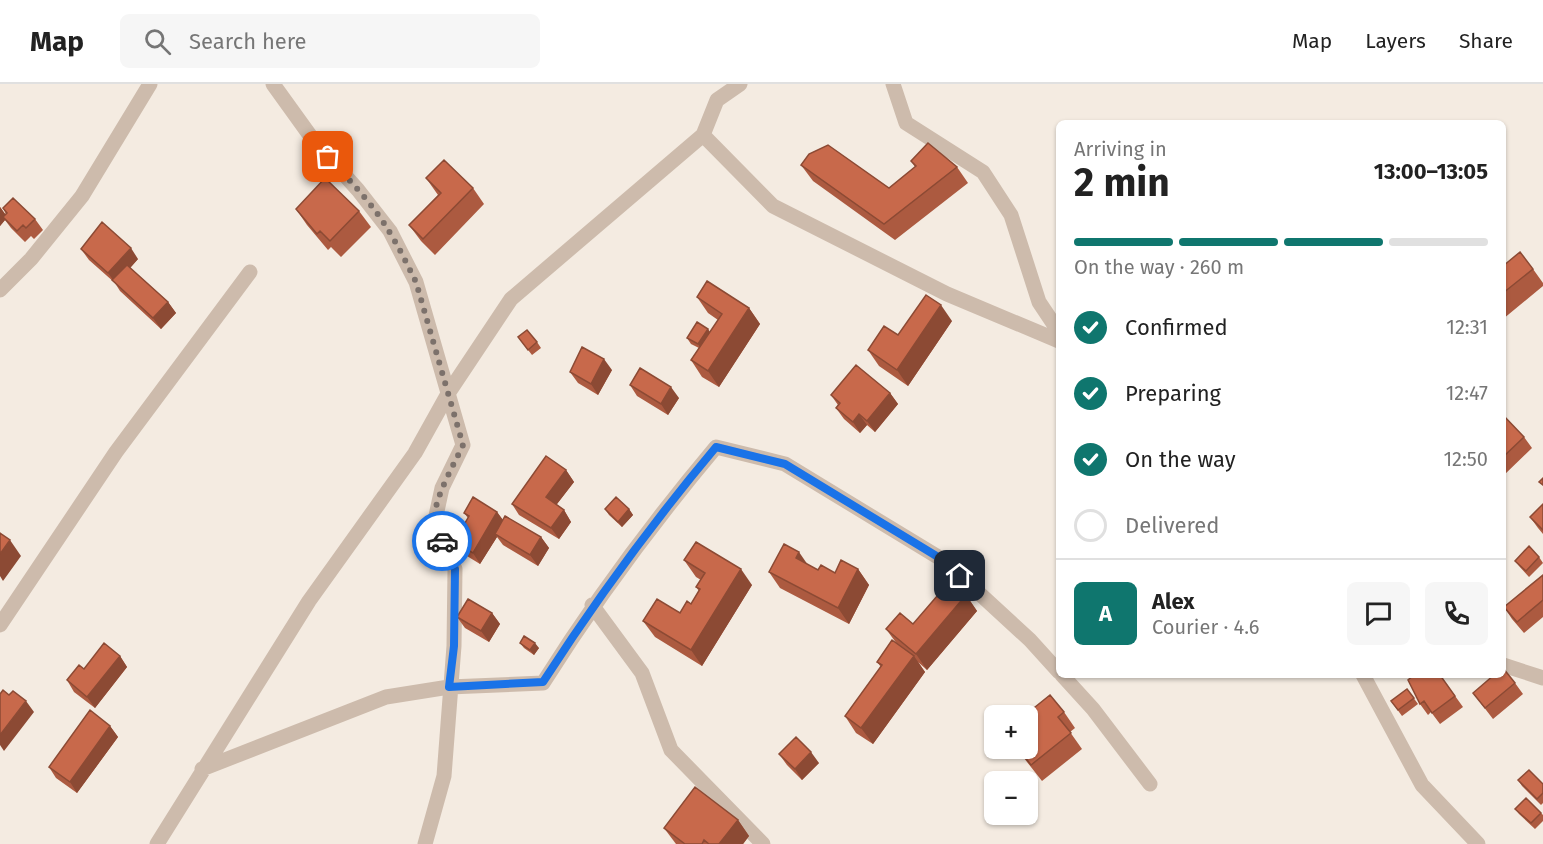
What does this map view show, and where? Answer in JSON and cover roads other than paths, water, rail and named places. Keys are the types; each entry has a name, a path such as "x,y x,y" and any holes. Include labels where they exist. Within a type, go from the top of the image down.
{"street":[{"path":"0,290 31,259 82,195 150,84"},
{"path":"273,84 314,141 358,190 390,231 416,282 463,445 442,488 434,525 455,569 454,646 449,687 444,776 425,844"},
{"path":"157,844 309,602 415,453 449,392 511,299 703,135 717,100 740,84"},
{"path":"893,84 906,123 983,172 1006,206 1011,214 1039,302 1056,328"},
{"path":"703,135 774,206 948,294 1056,340"},
{"path":"0,625 116,452 250,272"},
{"path":"202,769 386,698 449,687 543,682 592,605 658,516 716,447 785,464 943,560 1030,640 1056,669"},
{"path":"592,605 642,673 671,750 763,844"},
{"path":"1506,666 1543,678"},
{"path":"1065,678 1093,709 1150,784"},
{"path":"1365,678 1422,785 1478,844"}]}
